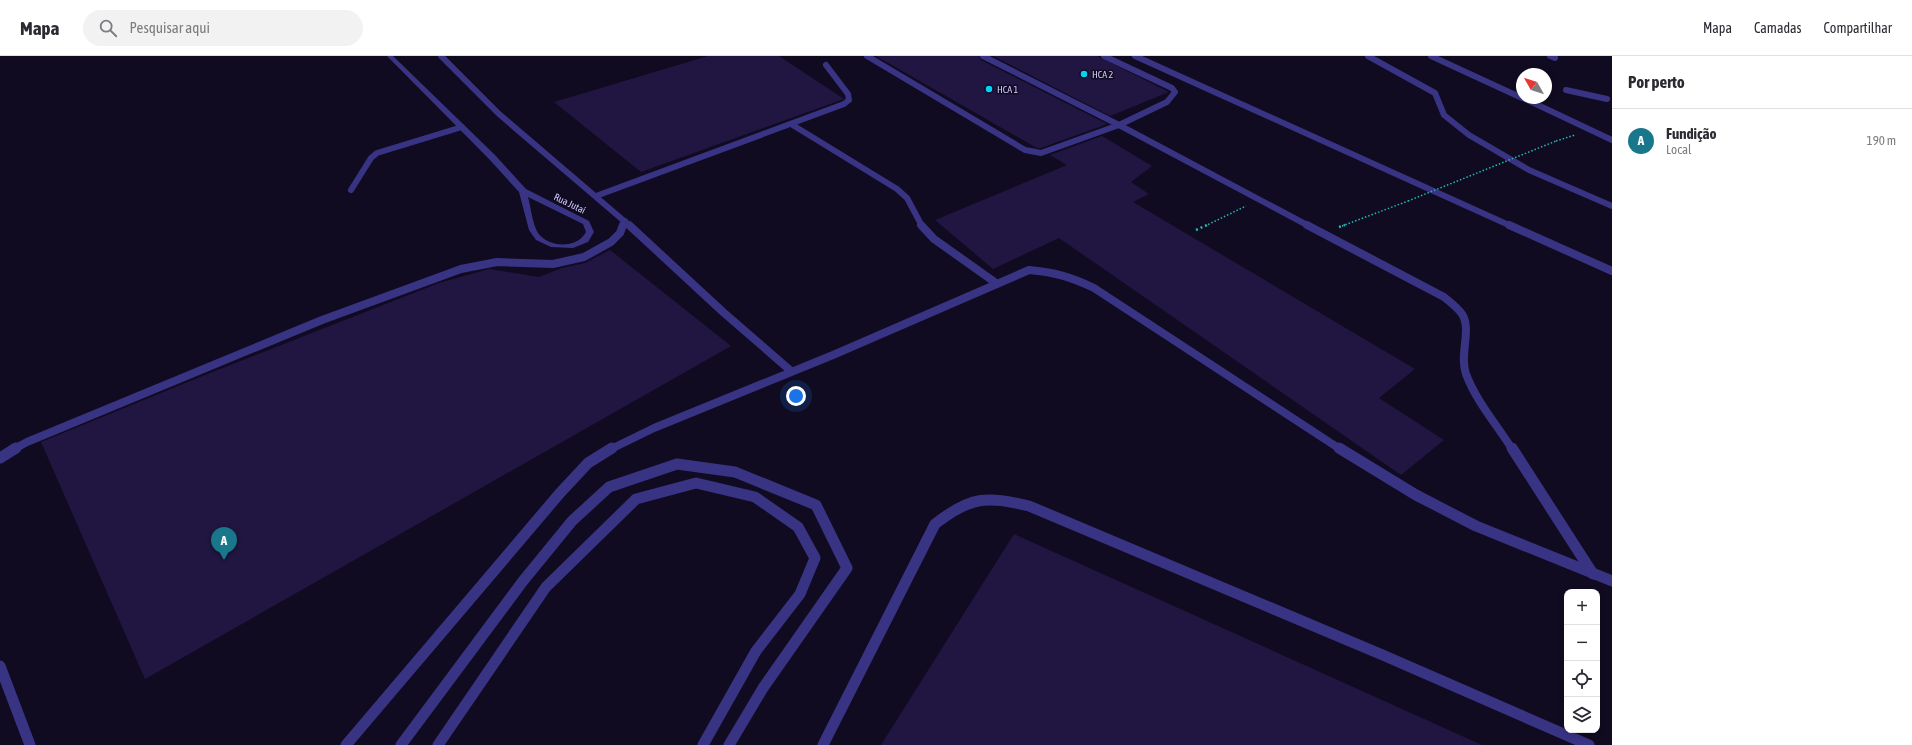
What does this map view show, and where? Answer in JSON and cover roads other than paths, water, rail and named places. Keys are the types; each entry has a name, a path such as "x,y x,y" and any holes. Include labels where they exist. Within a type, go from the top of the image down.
{"street":[{"name":"Rua Jutaí","path":"390,56 462,127 523,191 586,223 590,232 586,240 573,245 558,247 541,240 534,233 523,191"}],"lane":[{"path":"441,56 499,114 596,196 790,371"},
{"path":"866,56 1030,151 1041,153 1119,125 1167,102 1175,92 1165,85 1104,56"},
{"path":"984,56 1260,199 1444,297 1457,307 1464,315 1467,324 1463,363 1473,389 1594,574"},
{"path":"1135,56 1612,271"},
{"path":"1368,56 1426,86 1435,93 1444,115 1469,135 1529,170 1612,206"},
{"path":"1431,56 1516,95"},
{"path":"596,196 844,104 849,100 848,94 826,66"},
{"path":"1566,90 1607,99"},
{"path":"1535,104 1612,140"},
{"path":"791,124 897,189 907,198 923,228 934,239 996,282"},
{"path":"351,190 371,158 377,153 462,127"},
{"path":"1597,132 1612,133"},
{"path":"0,458 27,442 170,382 322,320 416,284 480,264 497,262 553,264 584,257 611,242 620,233 625,222"},
{"path":"346,745 555,499 588,463 615,447 654,428 790,371 833,355 996,282 1029,270 1052,272 1075,278 1088,285 1324,439 1416,495 1476,526 1612,581"},
{"path":"401,745 523,581 572,521 609,487 677,464 735,472 816,505 847,568 763,688 729,745"},
{"path":"438,745 546,587 636,499 696,483 755,497 798,527 815,558 800,594 756,651 703,745"},
{"path":"823,745 864,667 935,524 952,510 973,500 1000,499 1029,506 1385,656 1589,745"},
{"path":"0,666 30,745"}],"place":[{"name":"HCA 2","path":"1084,74"},
{"name":"HCA 1","path":"989,89"},
{"name":"Fundição","path":"224,560"}]}
